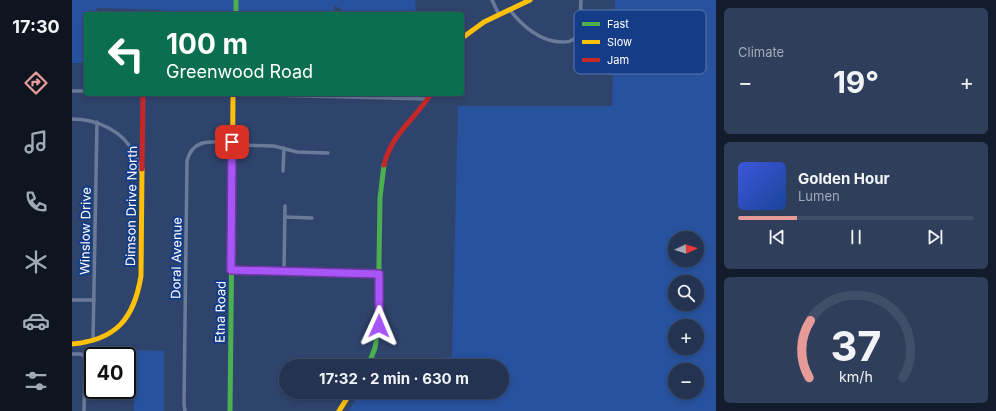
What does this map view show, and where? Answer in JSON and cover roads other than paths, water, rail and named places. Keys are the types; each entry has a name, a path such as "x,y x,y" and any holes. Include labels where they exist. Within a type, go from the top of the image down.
{"street":[{"path":"236,0 236,12"},
{"path":"492,0 498,15"},
{"path":"464,36 478,25 530,0"},
{"path":"580,10 581,0"},
{"path":"510,10 525,26 542,38 559,42 568,42 574,39"},
{"path":"72,91 84,91"},
{"name":"Dimson Drive North","path":"72,344 93,341 108,335 128,316 136,303 140,286 143,96"},
{"name":"Etna Road","path":"230,411 233,96"},
{"path":"371,359 378,336 380,195 385,157 398,133 424,105 429,96"},
{"path":"72,119 97,122 111,129 126,142 135,154 142,176"},
{"name":"Winslow Drive","path":"93,341 97,122"},
{"name":"Doral Avenue","path":"185,411 187,161 190,151 198,145 207,142 274,146 308,153 328,153"},
{"path":"283,171 284,148"},
{"path":"284,272 285,206"},
{"path":"285,218 312,218"},
{"path":"231,270 379,274"},
{"path":"72,300 94,300"},
{"path":"72,354 81,354 85,357 84,411"},
{"path":"339,411 347,399"}]}
